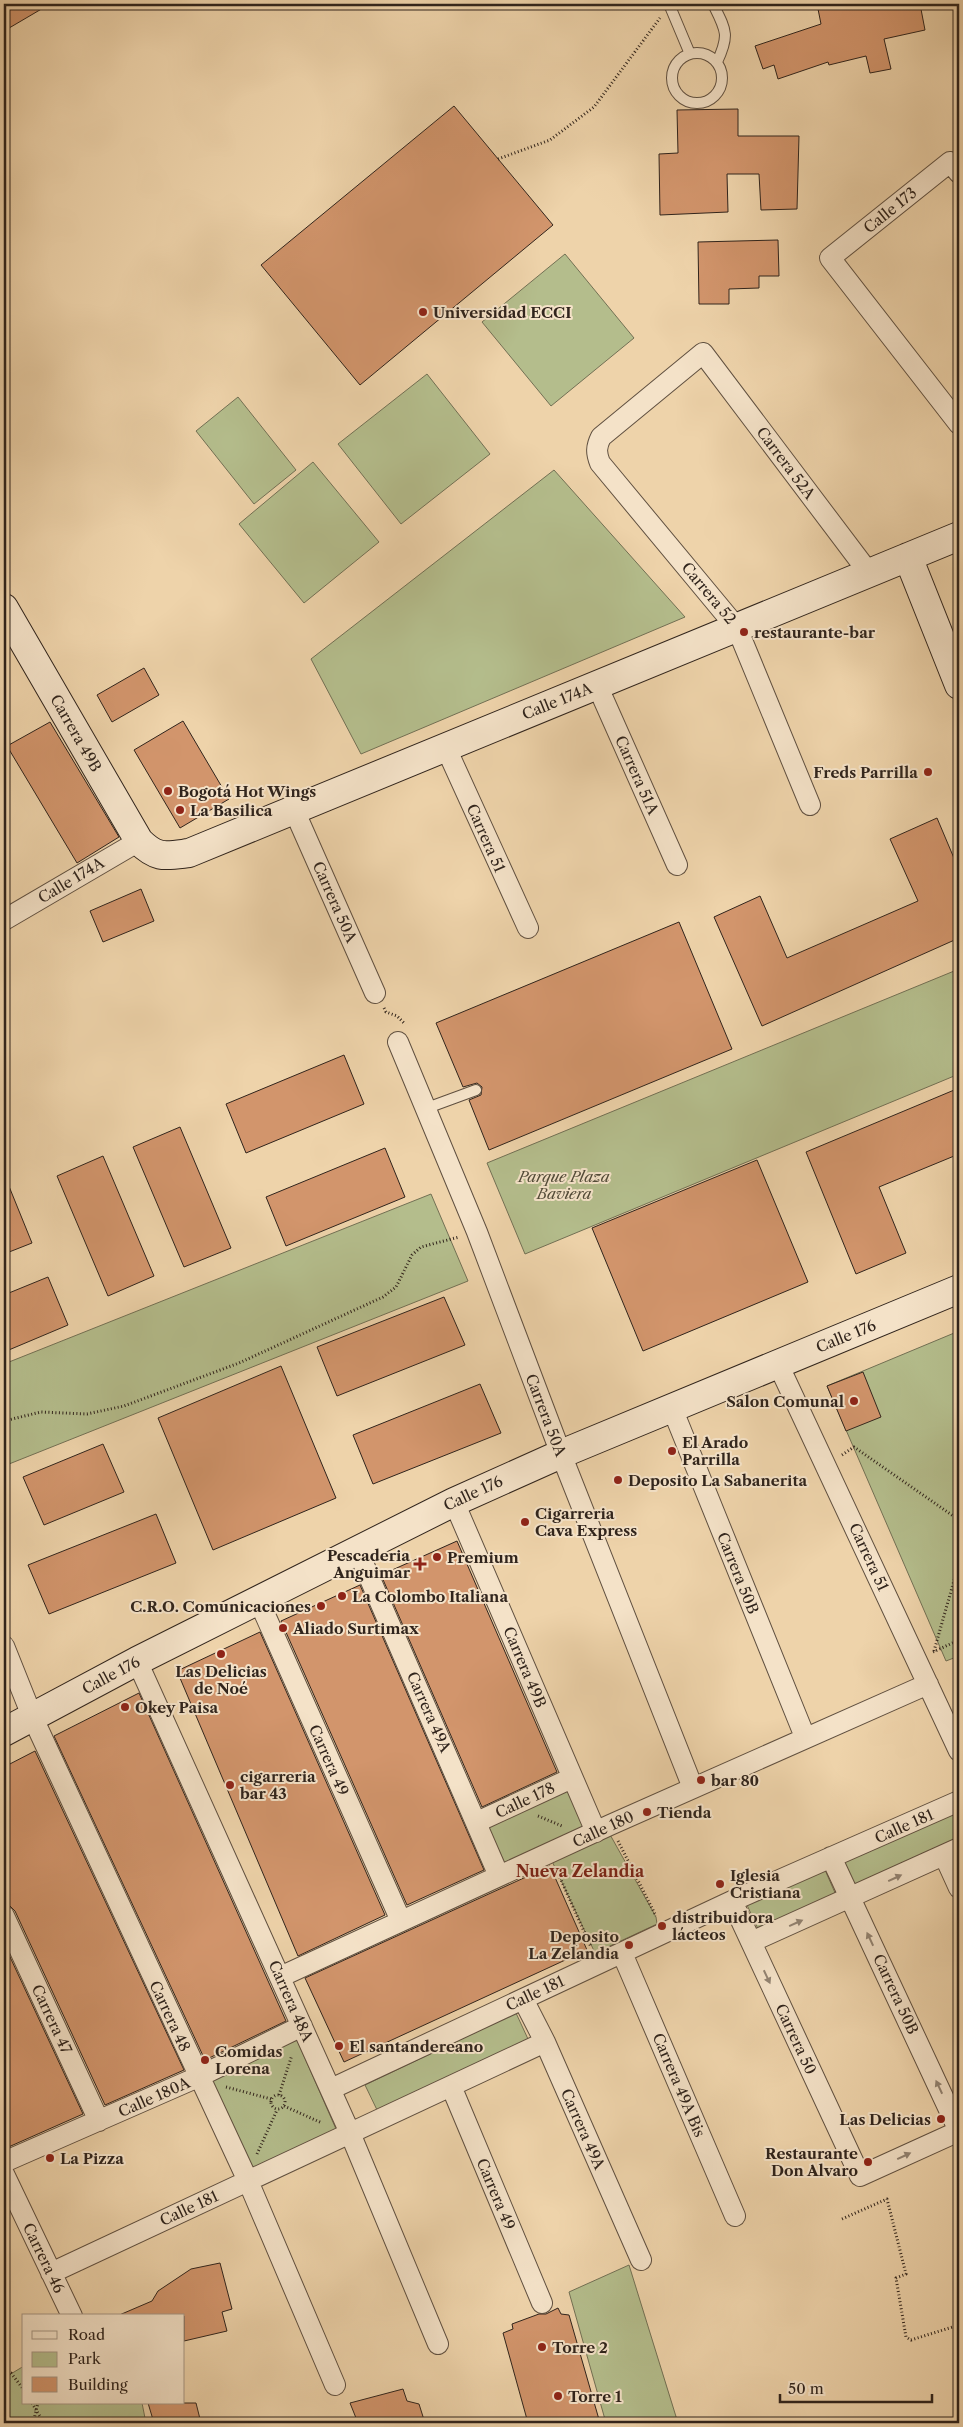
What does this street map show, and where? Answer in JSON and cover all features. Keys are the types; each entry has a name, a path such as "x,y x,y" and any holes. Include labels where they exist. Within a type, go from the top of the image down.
{"street":[{"name":"Calle 173","path":"955,168 830,258 959,424"},
{"name":"Carrera 52","path":"704,353 601,438 597,445 596,454 600,463 737,628 810,805"},
{"name":"Carrera 52A","path":"704,353 869,573"},
{"name":"Calle 174A","path":"4,920 146,847 161,856 189,854 959,536"},
{"path":"908,557 959,685"},
{"name":"Carrera 49B","path":"4,608 27,640 146,847"},
{"name":"Carrera 51A","path":"597,685 677,865"},
{"name":"Carrera 51","path":"446,748 528,928"},
{"name":"Carrera 50A","path":"294,810 375,993"},
{"name":"Carrera 50A","path":"398,1042 477,1232 561,1454 693,1788"},
{"name":"Calle 176","path":"4,1732 258,1599 454,1502 561,1454 959,1290"},
{"name":"Carrera 51","path":"778,1364 926,1656 928,1684 959,1751"},
{"name":"Carrera 50B","path":"672,1408 805,1738"},
{"name":"Carrera 49B","path":"454,1502 596,1832"},
{"name":"Carrera 49A","path":"357,1549 499,1876"},
{"name":"Carrera 49","path":"258,1599 401,1921"},
{"name":"Carrera 48","path":"4,1646 32,1716 246,2177 336,2386"},
{"name":"Carrera 48A","path":"137,1661 331,2090 345,2135 438,2344"},
{"name":"Calle 180","path":"280,1977 693,1788 928,1684"},
{"name":"Calle 178","path":"477,1822 572,1778"},
{"name":"Calle 181","path":"331,2090 732,1901 959,1801"},
{"path":"751,1942 952,1852 959,1888"},
{"name":"Carrera 50B","path":"832,1858 959,2131"},
{"name":"Carrera 50","path":"732,1901 860,2176 959,2131"},
{"name":"Carrera 47","path":"4,1916 99,2121"},
{"name":"Carrera 49A Bis","path":"622,1953 735,2216"},
{"name":"Carrera 49A","path":"523,1999 545,2042 641,2260"},
{"name":"Calle 180A","path":"4,2162 99,2121 200,2081 302,2026"},
{"name":"Calle 181","path":"51,2273 246,2177 345,2135 545,2042"},
{"name":"Carrera 49","path":"451,2086 542,2303"},
{"name":"Carrera 46","path":"4,2174 71,2314"}],"lane":[{"path":"669,4 690,54"},
{"path":"713,4 726,34 724,47 716,62"},
{"path":"700,53 709,56 716,62 721,71 722,81 719,90 712,97 694,103 684,100 677,93 672,75 675,66 681,58 690,54 700,53"},
{"path":"426,1108 476,1090"}],"path":[{"path":"498,159 550,140 594,107 669,4"},
{"path":"375,993 386,1012 397,1016 403,1022 405,1031 398,1042"},
{"path":"4,1421 41,1412 87,1414 124,1406 239,1363 383,1297 396,1288 412,1255 421,1247 477,1232"},
{"path":"854,1447 959,1520"},
{"path":"926,1656 959,1563"},
{"path":"926,1656 959,1640"},
{"path":"512,1806 559,1824 596,1832 660,1924"},
{"path":"549,1854 598,1964"},
{"path":"200,2081 271,2099 279,2095 302,2026"},
{"path":"279,2095 285,2099 284,2106"},
{"path":"271,2099 271,2106 277,2110"},
{"path":"284,2106 336,2129 345,2135"},
{"path":"246,2177 277,2110 284,2106"},
{"path":"842,2218 887,2200 906,2274 896,2278 906,2337 911,2340 959,2326"},
{"path":"4,2372 11,2373 22,2387"},
{"path":"33,2404 44,2423"},
{"path":"33,2423 38,2404"}],"green space":[{"path":"565,254 634,338 551,406 482,322"},
{"path":"427,374 490,454 401,524 338,444"},
{"path":"238,397 296,470 254,504 196,431"},
{"path":"313,462 379,542 304,603 239,524"},
{"path":"554,470 685,617 361,754 311,659"},
{"name":"Parque Plaza Baviera","path":"959,969 959,1074 525,1254 487,1163"},
{"path":"431,1194 468,1281 4,1466 4,1364"},
{"path":"959,1331 959,1656 946,1661 827,1386"},
{"path":"572,1787 589,1830 507,1868 487,1825"},
{"path":"959,1808 959,1843 855,1890 842,1862"},
{"path":"608,1831 656,1917 657,1924 595,1953 551,1859"},
{"path":"825,1870 836,1895 758,1929 747,1905"},
{"path":"516,2013 528,2039 378,2112 365,2085"},
{"path":"297,2040 336,2129 249,2171 207,2082"},
{"path":"629,2265 678,2423 606,2423 569,2292"},
{"path":"22,2367 22,2404 142,2404 146,2423 4,2423 4,2378"}],"building":[{"path":"4,4 50,4 4,31"},
{"path":"817,4 920,4 925,30 884,39 891,69 870,73 866,56 829,65 828,62 778,79 774,65 763,69 755,46 821,24"},
{"path":"454,106 553,225 360,385 261,265"},
{"path":"738,109 738,136 799,136 797,209 761,210 759,174 727,174 728,212 660,215 659,154 678,153 677,110"},
{"path":"778,240 779,276 759,276 759,288 729,289 729,304 699,304 698,242"},
{"path":"144,668 159,695 112,722 97,695"},
{"path":"183,721 229,799 180,828 134,750"},
{"path":"50,722 119,837 77,863 7,746"},
{"path":"937,818 959,870 959,938 762,1026 714,917 760,896 787,958 918,901 890,839"},
{"path":"141,889 154,921 103,942 90,911"},
{"path":"679,922 732,1049 489,1150 469,1100 481,1095 482,1087 477,1083 463,1087 436,1023"},
{"path":"344,1055 364,1104 246,1153 226,1104"},
{"path":"959,1088 959,1154 879,1187 906,1253 856,1274 806,1152"},
{"path":"180,1127 231,1248 184,1267 133,1147"},
{"path":"385,1148 405,1197 286,1246 266,1197"},
{"path":"103,1156 154,1276 108,1296 57,1176"},
{"path":"757,1160 808,1282 643,1351 592,1228"},
{"path":"4,1174 32,1243 4,1254"},
{"path":"48,1277 68,1325 4,1352 4,1295"},
{"path":"444,1297 465,1345 337,1396 317,1347"},
{"path":"281,1366 336,1498 213,1550 158,1418"},
{"name":"Salon Comunal","path":"863,1372 881,1417 846,1431 827,1386"},
{"path":"480,1384 501,1433 373,1484 353,1435"},
{"path":"103,1444 124,1492 44,1525 23,1477"},
{"path":"156,1514 176,1563 49,1614 28,1565"},
{"path":"457,1541 557,1772 482,1807 381,1575"},
{"path":"360,1585 484,1870 407,1905 281,1621"},
{"path":"260,1632 385,1915 298,1956 177,1671"},
{"path":"139,1693 286,2021 205,2060 54,1736"},
{"path":"35,1751 184,2070 105,2105 15,1911 10,1906 4,1904 4,1767"},
{"path":"550,1866 587,1950 344,2062 305,1978"},
{"path":"4,1944 83,2114 4,2149"},
{"path":"220,2263 232,2309 222,2312 227,2331 185,2341 185,2314 122,2314 152,2301 158,2291 191,2269"},
{"path":"558,2308 561,2314 569,2315 600,2423 528,2423 503,2333 513,2329 512,2324 539,2314 546,2314"},
{"path":"403,2389 407,2401 419,2404 425,2423 358,2423 350,2403"},
{"path":"196,2403 201,2423 154,2423 148,2404"}],"place":[{"name":"Universidad ECCI","path":"423,312"},
{"name":"restaurante-bar","path":"744,632"},
{"name":"Freds Parrilla","path":"928,772"},
{"name":"Bogotá Hot Wings","path":"168,791"},
{"name":"La Basilica","path":"180,810"},
{"name":"Salon Comunal","path":"854,1401"},
{"name":"El Arado Parrilla","path":"672,1451"},
{"name":"Deposito La Sabanerita","path":"618,1480"},
{"name":"Cigarreria Cava Express","path":"525,1522"},
{"name":"Premium","path":"437,1557"},
{"name":"Pescaderia Anguimar","path":"420,1564"},
{"name":"La Colombo Italiana","path":"342,1596"},
{"name":"C.R.O. Comunicaciones","path":"321,1606"},
{"name":"Aliado Surtimax","path":"283,1628"},
{"name":"Las Delicias de Noé","path":"221,1654"},
{"name":"Okey Paisa","path":"125,1707"},
{"name":"bar 80","path":"701,1780"},
{"name":"cigarreria bar 43","path":"230,1785"},
{"name":"Tienda","path":"647,1812"},
{"name":"Iglesia Cristiana","path":"720,1884"},
{"name":"distribuidora lácteos","path":"662,1926"},
{"name":"Deposito La Zelandia","path":"629,1945"},
{"name":"El santandereano","path":"339,2046"},
{"name":"Comidas Lorena","path":"205,2060"},
{"name":"Las Delicias","path":"941,2119"},
{"name":"La Pizza","path":"50,2158"},
{"name":"Restaurante Don Alvaro","path":"868,2162"},
{"name":"Torre 2","path":"542,2347"},
{"name":"Torre 1","path":"558,2396"}],"district":[{"name":"Nueva Zelandia","path":"580,1871"}]}
